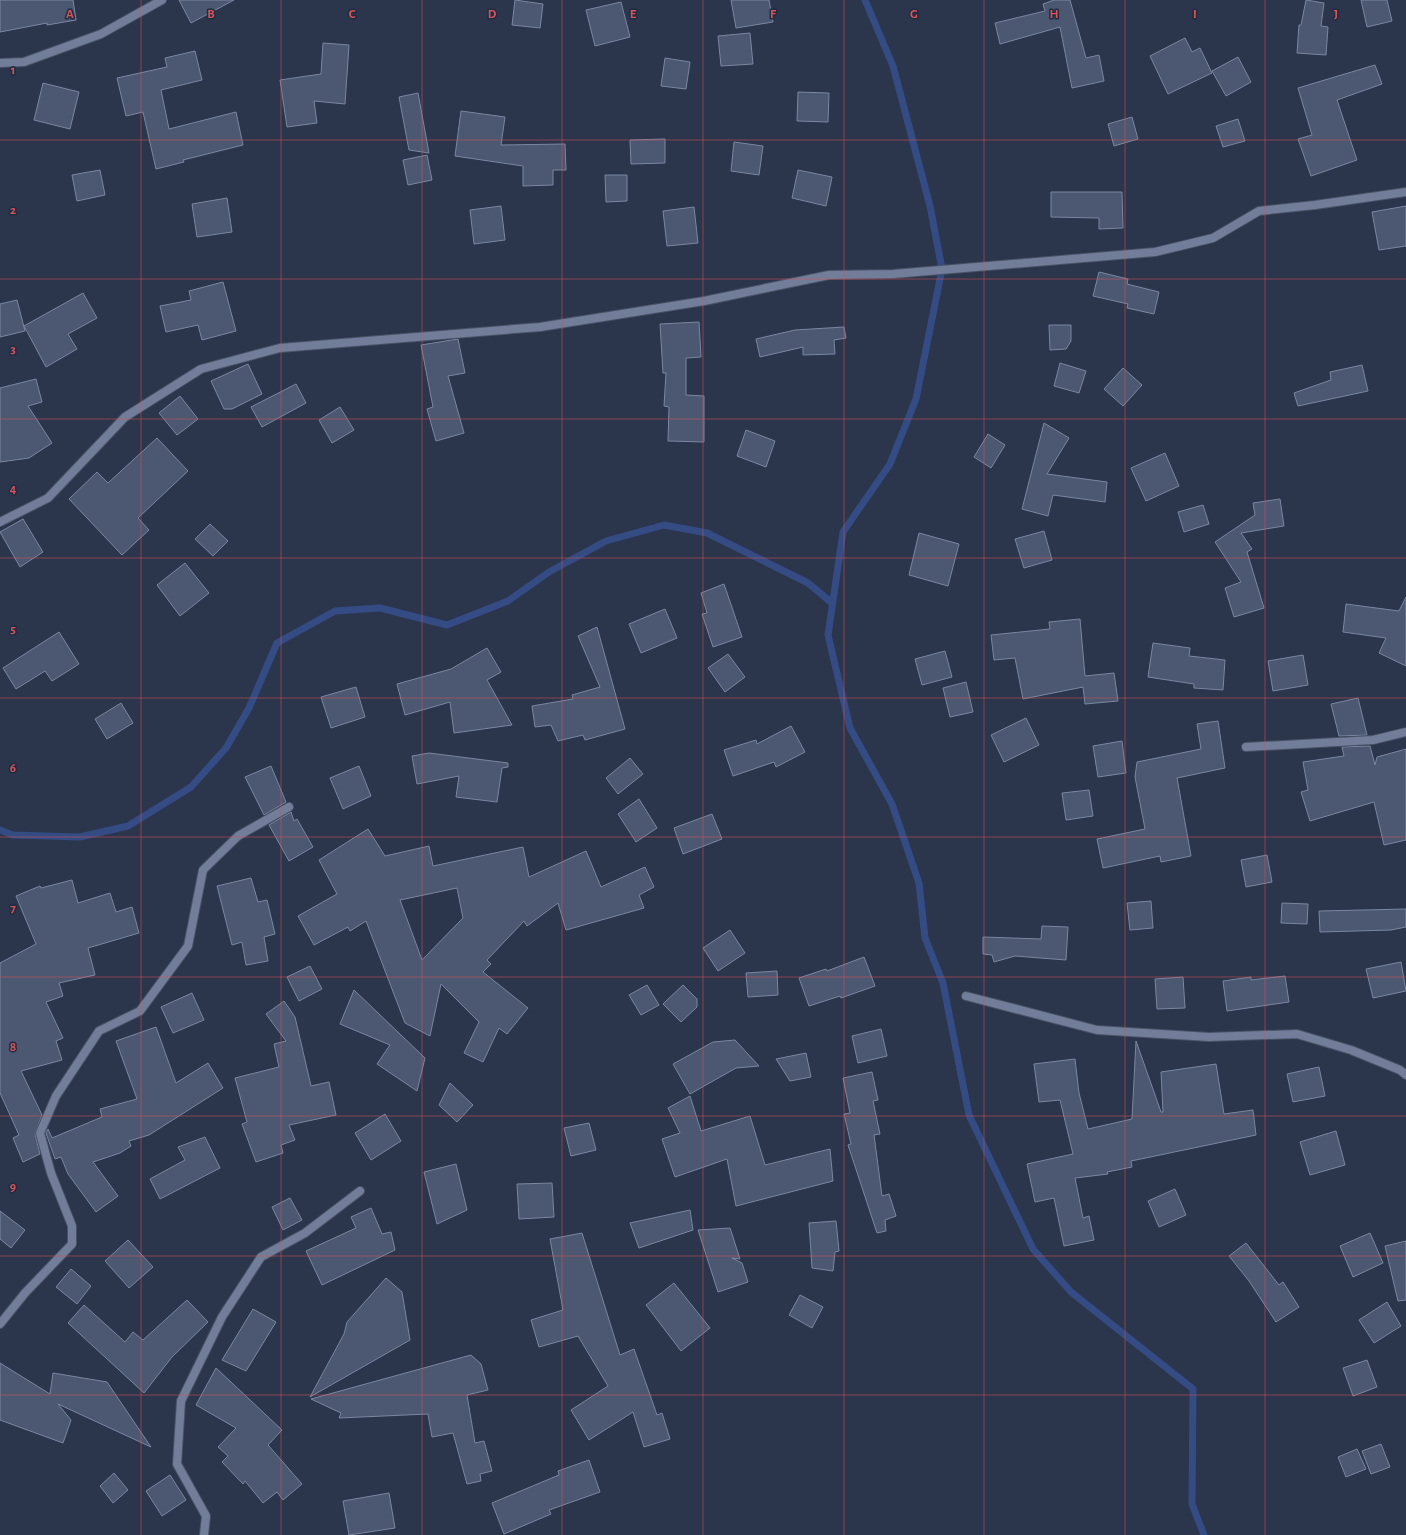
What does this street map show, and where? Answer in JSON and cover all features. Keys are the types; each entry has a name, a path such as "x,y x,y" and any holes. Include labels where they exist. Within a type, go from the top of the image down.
{"street":[{"path":"0,63 24,62 101,34 162,0"},
{"path":"0,522 48,498 125,417 200,369 280,348 540,327 704,301 828,275 893,274 1155,252 1213,238 1259,211 1315,205 1406,192"},
{"path":"1246,747 1373,740 1406,732"},
{"path":"0,1324 25,1293 72,1244 72,1226 51,1173 40,1132 56,1096 100,1031 140,1010 188,946 203,870 238,836 289,807"},
{"path":"966,996 1098,1030 1209,1037 1297,1034 1351,1050 1400,1070 1406,1076"},
{"path":"204,1535 206,1516 177,1464 181,1401 222,1317 261,1257 306,1234 360,1191"}],"building":[{"path":"0,0 73,0 76,20 47,25 47,23 0,32"},
{"path":"179,0 234,0 191,23"},
{"path":"515,0 543,4 540,28 512,25"},
{"path":"731,0 769,0 773,22 736,28"},
{"path":"1054,0 1070,0 1086,58 1099,55 1104,81 1072,88 1060,27 1000,44 995,23 1045,11 1043,4"},
{"path":"1306,0 1324,3 1321,26 1328,27 1326,55 1297,53 1299,25 1301,25"},
{"path":"1361,0 1387,0 1392,21 1367,27"},
{"path":"621,2 630,37 595,46 586,10"},
{"path":"750,33 753,64 721,66 718,36"},
{"path":"1185,38 1192,52 1200,48 1212,73 1168,94 1150,56"},
{"path":"323,43 349,45 345,104 314,101 317,123 287,127 280,80 321,74"},
{"path":"195,51 202,80 161,90 169,129 236,112 243,145 183,160 184,162 156,169 143,112 126,116 117,78 167,67 165,58"},
{"path":"1238,57 1251,82 1226,96 1212,71"},
{"path":"665,58 690,62 686,89 661,86"},
{"path":"1375,65 1382,84 1337,100 1357,160 1311,176 1298,139 1312,135 1298,88"},
{"path":"43,83 79,92 70,129 34,120"},
{"path":"798,92 829,93 828,122 797,121"},
{"path":"418,93 429,153 409,150 399,97"},
{"path":"461,111 505,117 501,145 565,144 566,170 553,170 553,185 523,186 523,166 455,156"},
{"path":"1132,117 1138,139 1114,146 1108,124"},
{"path":"1238,119 1245,141 1223,147 1216,126"},
{"path":"665,139 665,163 631,164 630,140"},
{"path":"734,142 763,146 759,175 731,171"},
{"path":"427,155 432,180 408,185 403,160"},
{"path":"100,170 105,195 77,201 72,175"},
{"path":"798,170 832,177 826,206 792,198"},
{"path":"605,175 627,175 627,201 606,202"},
{"path":"1051,192 1122,192 1123,228 1099,229 1099,218 1051,217"},
{"path":"227,198 232,232 197,237 192,204"},
{"path":"501,206 505,240 474,244 470,210"},
{"path":"1406,206 1406,246 1379,250 1372,212"},
{"path":"694,207 698,243 667,246 663,211"},
{"path":"1099,272 1128,279 1127,284 1159,292 1154,314 1127,308 1128,304 1093,296"},
{"path":"223,282 236,331 202,340 198,325 166,332 160,306 191,300 189,291"},
{"path":"83,293 97,318 68,334 77,349 46,367 24,326"},
{"path":"17,300 25,331 0,337 0,304"},
{"path":"699,322 701,357 686,358 686,395 704,396 704,442 668,441 669,407 664,406 666,373 663,373 660,324"},
{"path":"1049,325 1071,325 1071,341 1066,349 1050,350"},
{"path":"844,327 846,338 834,340 835,354 803,355 803,347 760,357 756,339 795,330"},
{"path":"458,339 465,373 448,376 464,433 436,441 427,409 433,407 421,345"},
{"path":"1060,363 1086,371 1079,393 1054,386"},
{"path":"248,364 262,394 232,409 224,409 211,381"},
{"path":"1362,365 1368,391 1298,406 1294,393 1331,380 1330,372"},
{"path":"1123,368 1142,385 1123,406 1104,389"},
{"path":"36,379 42,402 28,406 52,443 29,458 0,462 0,388"},
{"path":"296,384 306,403 262,427 251,407"},
{"path":"180,396 198,419 177,435 159,413"},
{"path":"340,407 354,430 332,443 319,420"},
{"path":"1044,423 1069,438 1047,474 1107,482 1105,502 1053,495 1048,516 1022,509"},
{"path":"746,430 775,441 766,467 737,456"},
{"path":"988,434 1005,445 991,468 974,457"},
{"path":"157,438 188,471 138,518 149,530 122,555 69,499 97,472 108,483"},
{"path":"1165,453 1179,486 1146,501 1131,468"},
{"path":"1280,499 1284,526 1241,533 1252,549 1247,552 1264,608 1234,617 1225,588 1241,582 1215,542 1255,515 1253,503"},
{"path":"1203,505 1209,524 1184,532 1178,512"},
{"path":"23,519 43,552 20,567 0,532"},
{"path":"210,524 228,541 213,556 195,539"},
{"path":"1044,531 1052,560 1024,568 1015,539"},
{"path":"919,533 959,544 948,586 909,575"},
{"path":"185,563 209,593 180,616 157,585"},
{"path":"724,584 742,637 713,647 702,614 707,613 701,593"},
{"path":"1406,597 1406,666 1379,653 1386,638 1343,632 1346,604 1399,611"},
{"path":"665,609 677,638 641,653 629,624"},
{"path":"1080,619 1085,676 1114,673 1118,701 1085,704 1083,687 1023,699 1015,658 994,660 991,635 1050,629 1049,622"},
{"path":"597,627 625,729 585,740 583,735 558,741 551,725 535,727 532,706 573,699 572,695 600,687 578,636"},
{"path":"59,632 79,664 52,681 45,671 16,689 3,668"},
{"path":"1153,643 1190,648 1189,656 1225,660 1223,690 1194,688 1194,684 1148,677"},
{"path":"487,648 501,672 487,680 512,725 454,733 450,702 405,715 397,684 451,669"},
{"path":"945,651 952,677 922,685 915,659"},
{"path":"728,654 745,677 725,692 708,668"},
{"path":"1303,655 1308,685 1273,691 1268,661"},
{"path":"966,682 973,712 950,717 943,688"},
{"path":"356,687 365,717 331,728 321,697"},
{"path":"1358,698 1367,735 1339,736 1331,704"},
{"path":"121,703 133,723 107,739 95,719"},
{"path":"1026,718 1039,745 1004,762 991,735"},
{"path":"1218,721 1225,768 1177,778 1191,856 1161,862 1160,856 1103,868 1097,839 1145,829 1135,777 1137,762 1201,749 1197,724"},
{"path":"791,726 805,752 776,767 774,762 733,776 724,750 756,740 757,744"},
{"path":"1122,741 1126,773 1098,777 1093,746"},
{"path":"1370,746 1375,765 1377,757 1406,749 1406,840 1384,845 1374,802 1310,821 1301,792 1308,790 1303,762 1344,756 1342,747"},
{"path":"429,753 508,763 508,767 502,768 497,802 456,797 459,776 417,784 412,756"},
{"path":"630,758 643,774 618,794 606,778"},
{"path":"271,766 286,802 264,815 245,777"},
{"path":"359,766 371,796 343,809 330,778"},
{"path":"1089,790 1093,816 1066,820 1062,793"},
{"path":"639,799 657,828 636,842 618,814"},
{"path":"291,812 294,821 297,819 313,847 289,861 269,825"},
{"path":"712,814 722,839 683,854 674,828"},
{"path":"368,829 385,856 429,846 433,866 523,847 529,877 586,851 601,887 645,867 654,887 639,895 644,908 566,930 558,903 527,926 524,921 487,960 491,964 483,972 528,1008 507,1034 499,1028 483,1062 464,1053 479,1022 441,984 430,1036 405,1023 366,921 350,931 348,927 314,945 298,916 337,894 319,860","holes":["457,888 463,918 422,960 400,900"]},
{"path":"1267,855 1272,882 1246,887 1241,860"},
{"path":"251,878 258,902 267,900 275,934 264,937 268,961 246,965 242,942 232,945 217,886"},
{"path":"72,880 78,903 110,893 116,912 132,907 139,933 88,948 95,975 59,983 63,996 46,1002 63,1038 56,1041 62,1060 21,1071 42,1115 35,1134 40,1154 23,1162 13,1138 19,1135 0,1093 0,963 36,944 16,896 40,886 41,888"},
{"path":"1151,901 1153,928 1130,930 1127,903"},
{"path":"1282,903 1308,904 1307,924 1281,923"},
{"path":"1406,909 1406,927 1391,930 1320,932 1319,911"},
{"path":"1042,926 1068,927 1066,960 1015,956 994,962 992,955 983,954 983,937 1041,939"},
{"path":"730,930 745,953 718,971 703,948"},
{"path":"864,957 875,986 841,998 840,996 809,1006 799,978 826,969 827,971"},
{"path":"1401,962 1406,991 1373,998 1366,969"},
{"path":"310,966 322,989 299,1001 287,977"},
{"path":"777,971 778,995 748,997 746,973"},
{"path":"1285,976 1289,1002 1227,1011 1223,981 1251,977 1251,980"},
{"path":"1183,977 1185,1008 1157,1009 1155,979"},
{"path":"647,985 659,1005 641,1015 629,995"},
{"path":"683,985 697,999 697,1007 681,1022 663,1004"},
{"path":"354,990 425,1058 417,1091 377,1064 390,1045 340,1024"},
{"path":"192,993 204,1020 173,1033 161,1007"},
{"path":"284,1001 295,1017 311,1086 329,1082 336,1115 289,1125 295,1140 281,1145 283,1153 256,1162 242,1124 247,1122 235,1078 279,1067 274,1044 286,1041 266,1014"},
{"path":"156,1027 176,1083 208,1063 223,1088 149,1135 129,1141 131,1146 120,1153 93,1162 118,1196 96,1212 68,1174 61,1157 55,1159 46,1133 48,1129 52,1138 102,1117 100,1109 137,1099 116,1041"},
{"path":"881,1029 887,1056 858,1063 852,1036"},
{"path":"735,1040 759,1066 736,1068 690,1094 673,1064 713,1042"},
{"path":"1136,1041 1161,1112 1163,1112 1161,1072 1216,1064 1224,1114 1253,1110 1256,1135 1131,1161 1132,1167 1107,1172 1108,1174 1075,1178 1083,1218 1089,1216 1094,1240 1064,1246 1054,1198 1035,1202 1027,1164 1073,1154 1060,1100 1039,1102 1034,1064 1075,1059 1079,1093 1088,1129 1132,1119"},
{"path":"806,1053 811,1077 790,1081 776,1059"},
{"path":"1319,1067 1325,1096 1293,1102 1287,1074"},
{"path":"872,1072 878,1100 873,1101 880,1134 874,1135 882,1196 889,1194 896,1216 885,1220 886,1231 877,1233 848,1145 851,1144 844,1114 850,1113 843,1078"},
{"path":"450,1083 473,1105 457,1122 439,1105"},
{"path":"690,1096 701,1131 750,1116 765,1165 830,1149 833,1181 736,1206 727,1159 675,1177 662,1139 680,1133 668,1108"},
{"path":"385,1114 401,1141 371,1160 355,1133"},
{"path":"589,1123 596,1150 571,1156 564,1128"},
{"path":"1336,1131 1345,1165 1310,1175 1300,1142"},
{"path":"205,1137 220,1168 160,1199 150,1179 185,1160 178,1147"},
{"path":"456,1164 467,1210 437,1224 424,1172"},
{"path":"552,1183 554,1217 519,1219 517,1184"},
{"path":"1175,1189 1186,1215 1159,1227 1148,1201"},
{"path":"290,1198 302,1220 283,1230 272,1207"},
{"path":"371,1208 382,1234 391,1232 395,1250 322,1285 306,1251 356,1228 351,1217"},
{"path":"690,1210 693,1230 639,1248 630,1223"},
{"path":"0,1211 25,1230 11,1248 0,1239"},
{"path":"836,1221 839,1251 835,1252 833,1271 812,1268 809,1223"},
{"path":"730,1228 740,1259 732,1258 742,1263 748,1282 718,1292 698,1230"},
{"path":"582,1233 620,1355 634,1349 657,1415 662,1413 670,1439 644,1447 633,1412 589,1440 571,1410 608,1386 578,1336 539,1347 531,1320 563,1310 550,1239"},
{"path":"1370,1233 1383,1263 1353,1277 1340,1246"},
{"path":"128,1240 153,1267 129,1288 105,1261"},
{"path":"1406,1241 1406,1300 1398,1301 1385,1246"},
{"path":"1246,1243 1279,1285 1283,1282 1299,1307 1276,1322 1249,1281 1229,1256"},
{"path":"71,1269 91,1286 77,1304 56,1287"},
{"path":"386,1278 402,1292 410,1340 310,1397 344,1334 347,1322"},
{"path":"674,1283 710,1328 681,1351 646,1305"},
{"path":"800,1295 823,1307 812,1328 789,1315"},
{"path":"187,1300 208,1322 172,1357 144,1393 68,1323 84,1305 125,1342 133,1332 143,1340"},
{"path":"1387,1302 1401,1326 1374,1343 1359,1320"},
{"path":"253,1309 276,1322 246,1371 222,1360"},
{"path":"471,1355 481,1364 488,1390 467,1395 475,1443 484,1441 492,1471 480,1474 481,1481 467,1484 453,1433 432,1437 428,1414 339,1418 341,1413 311,1399"},
{"path":"1367,1360 1377,1387 1353,1396 1343,1368"},
{"path":"0,1363 50,1394 53,1373 107,1382 151,1447 58,1404 71,1420 63,1443 0,1420"},
{"path":"216,1368 282,1430 268,1445 302,1484 283,1500 277,1492 263,1503 245,1481 243,1484 222,1462 228,1456 218,1447 236,1428 196,1405"},
{"path":"1381,1444 1390,1467 1371,1474 1362,1451"},
{"path":"1357,1449 1366,1469 1346,1477 1338,1457"},
{"path":"589,1460 600,1492 549,1510 551,1514 504,1534 492,1503 559,1475 558,1471"},
{"path":"114,1473 128,1490 113,1503 100,1486"},
{"path":"170,1475 186,1500 162,1516 146,1491"},
{"path":"389,1493 395,1528 349,1535 343,1501"}],"waterway":[{"path":"865,0 893,66 930,206 942,269 916,399 890,464 843,532 828,635 850,728 892,804 919,883 925,938 943,983 969,1115 1033,1249 1071,1292 1193,1389 1192,1504 1204,1535"},
{"path":"0,830 13,835 80,837 128,826 191,787 226,748 249,708 277,643 335,611 380,608 447,625 508,601 549,572 606,541 664,525 707,533 808,583 832,603"}]}
